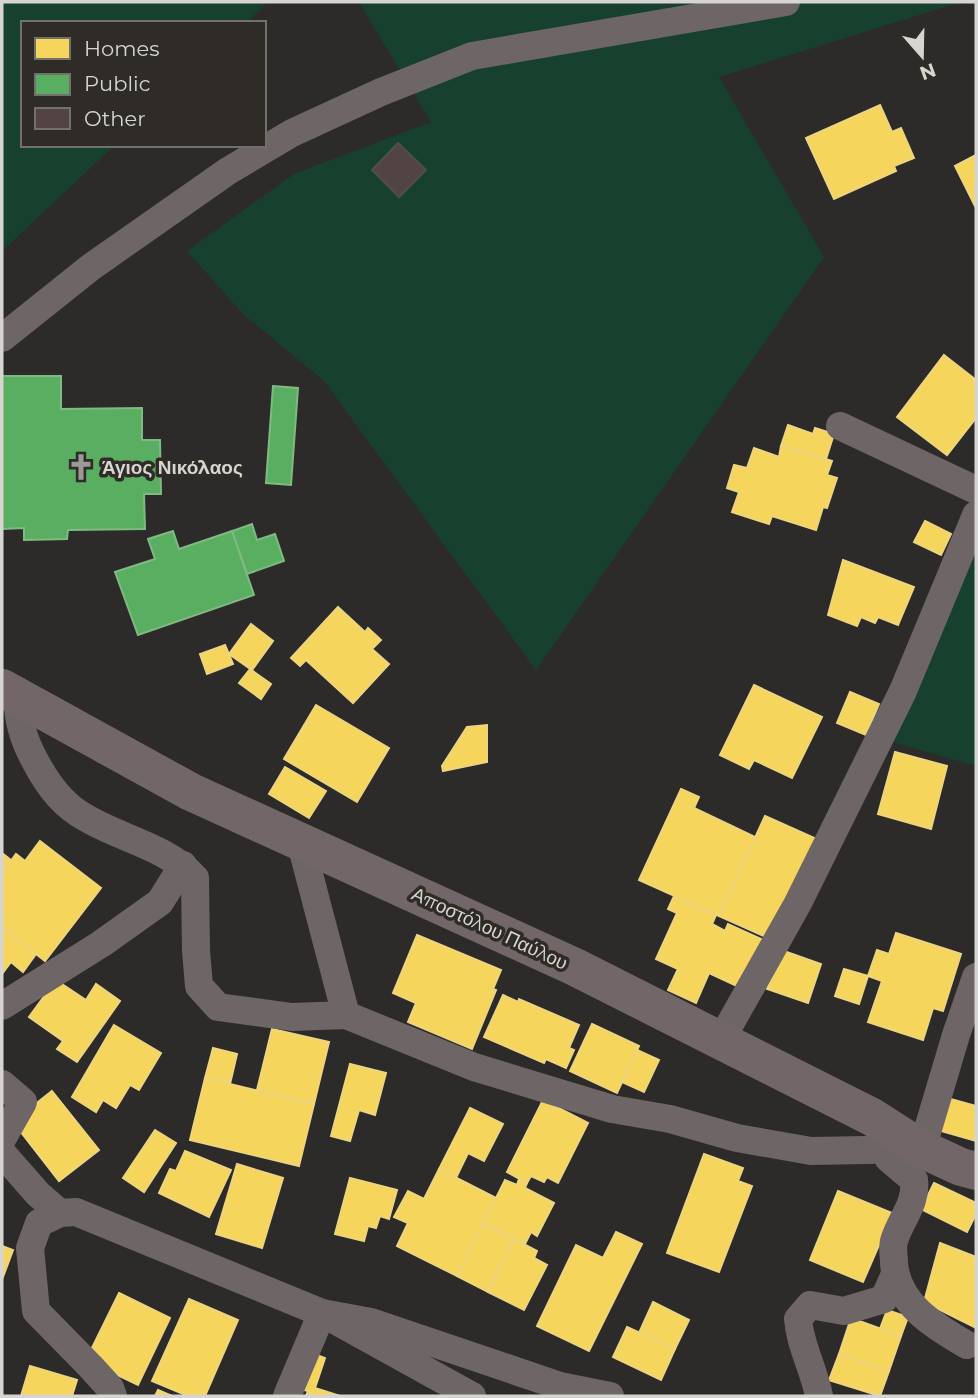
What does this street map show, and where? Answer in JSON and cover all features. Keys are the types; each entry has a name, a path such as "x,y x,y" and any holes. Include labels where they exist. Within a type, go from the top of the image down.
{"street":[{"path":"2,338 91,267 228,171 292,133 381,92 472,56 786,2"},
{"path":"840,426 976,489"},
{"path":"721,1040 798,903 903,691 976,515"},
{"path":"10,693 29,750 44,778 60,799 78,813 183,865 195,878 196,951 200,986 218,1007 292,1017 346,1015 474,1067 536,1088 612,1109 670,1119 737,1138 811,1151 878,1133 888,1158 914,1180 915,1190 893,1243 895,1274 901,1291 939,1329 967,1345"},
{"name":"Αποστόλου Παύλου","path":"10,693 191,792 575,967 721,1040 878,1133 922,1149 971,1176"},
{"path":"300,840 346,1015"},
{"path":"2,1006 101,944 160,902 183,865"},
{"path":"922,1149 976,977"},
{"path":"2,1084 23,1102 2,1139"},
{"path":"2,1153 38,1194 60,1213"},
{"path":"113,1396 110,1388 36,1311 30,1248 39,1223 60,1213 76,1212 323,1313 472,1396"},
{"path":"819,1396 800,1337 798,1319 810,1305 844,1311 884,1299 895,1274"},
{"path":"287,1396 323,1313"},
{"path":"323,1313 371,1322 560,1386 610,1396"}],"green space":[{"path":"2,2 268,2 248,21 21,21 21,147 113,147 2,251"},
{"path":"359,2 961,2 719,77 824,257 536,670 324,381 243,314 187,251 294,174 431,122"},
{"path":"976,488 976,766 878,738"}],"building: Homes":[{"path":"880,105 892,132 901,128 914,158 894,166 896,171 834,199 806,138"},
{"path":"976,155 976,208 955,166"},
{"path":"944,355 976,380 976,418 947,455 897,417"},
{"path":"788,425 813,434 815,428 834,434 826,459 781,446"},
{"path":"781,446 832,461 827,475 837,478 827,508 823,507 816,530 772,516 769,524 732,512 739,492 727,488 734,465 747,468 754,448 779,457"},
{"path":"925,521 951,534 941,555 914,542"},
{"path":"843,560 914,587 898,625 878,617 875,623 861,617 857,626 828,615"},
{"path":"338,607 365,632 368,628 381,640 372,649 389,664 353,703 306,660 300,666 291,658"},
{"path":"251,624 273,641 252,670 229,654"},
{"path":"225,645 233,664 207,674 200,654"},
{"path":"250,669 271,684 261,699 239,683"},
{"path":"754,685 822,717 792,778 754,760 749,769 720,755"},
{"path":"850,692 879,704 866,735 837,723"},
{"path":"316,705 389,748 357,802 284,759"},
{"path":"487,725 487,762 443,771 442,766 467,727"},
{"path":"895,752 947,766 931,829 878,814"},
{"path":"285,767 326,791 309,818 269,794"},
{"path":"681,789 699,797 694,808 755,837 719,916 639,880"},
{"path":"765,816 821,841 775,941 719,916"},
{"path":"40,841 101,888 45,961 2,927 2,873 16,854 25,861"},
{"path":"2,853 12,861 2,873"},
{"path":"674,896 716,915 712,924 725,931 728,924 763,940 741,988 709,973 696,1003 668,990 678,969 656,959 677,913 668,909"},
{"path":"2,927 36,954 23,972 11,962 2,974"},
{"path":"896,933 961,954 943,1011 933,1008 923,1040 868,1022 882,981 868,976 877,950 889,954"},
{"path":"417,935 501,970 493,989 496,990 472,1049 408,1022 416,1003 393,993"},
{"path":"781,950 821,964 808,1003 767,989"},
{"path":"844,969 868,976 859,1004 835,996"},
{"path":"56,980 86,1000 96,984 120,1001 77,1062 57,1049 63,1041 29,1017"},
{"path":"503,995 518,1002 519,999 579,1025 569,1048 574,1050 566,1068 546,1059 544,1063 484,1037"},
{"path":"592,1024 639,1046 617,1093 570,1071"},
{"path":"114,1025 161,1053 139,1090 130,1085 116,1108 103,1100 96,1112 72,1097"},
{"path":"272,1029 329,1042 314,1104 257,1090"},
{"path":"213,1048 237,1054 230,1084 205,1078"},
{"path":"637,1050 659,1060 644,1092 622,1082"},
{"path":"350,1064 386,1073 375,1115 359,1110 350,1141 331,1136"},
{"path":"205,1078 314,1104 299,1166 190,1140"},
{"path":"52,1091 99,1150 59,1181 13,1122"},
{"path":"947,1098 976,1106 976,1141 938,1130"},
{"path":"543,1100 588,1123 558,1183 547,1177 544,1182 531,1176 527,1183 507,1172"},
{"path":"470,1108 503,1124 484,1161 468,1153 456,1178 439,1169"},
{"path":"155,1130 176,1143 144,1192 123,1178"},
{"path":"185,1151 231,1170 209,1217 159,1193 170,1169 176,1171"},
{"path":"704,1154 743,1168 738,1181 752,1186 719,1272 667,1253"},
{"path":"237,1164 283,1178 262,1248 216,1234"},
{"path":"439,1169 496,1198 457,1276 397,1246 408,1223 394,1217 408,1191 424,1199"},
{"path":"350,1178 397,1190 389,1219 380,1216 376,1228 368,1226 364,1241 335,1234"},
{"path":"519,1179 527,1183 525,1188 554,1203 537,1236 531,1232 525,1244 483,1224 505,1180 517,1185"},
{"path":"934,1183 976,1203 976,1214 967,1232 921,1209"},
{"path":"838,1191 897,1215 884,1247 879,1245 863,1282 810,1260"},
{"path":"483,1224 514,1239 488,1292 457,1276"},
{"path":"616,1232 642,1244 589,1351 537,1326 576,1245 603,1258"},
{"path":"514,1239 537,1251 534,1258 547,1265 524,1310 488,1292"},
{"path":"940,1243 976,1257 976,1328 924,1302"},
{"path":"2,1246 13,1250 3,1277 2,1276"},
{"path":"119,1293 170,1318 138,1385 86,1360"},
{"path":"189,1299 238,1320 205,1396 188,1396 152,1381"},
{"path":"653,1302 689,1320 675,1349 639,1333"},
{"path":"887,1310 908,1317 901,1336 880,1329"},
{"path":"851,1318 901,1336 889,1371 839,1354"},
{"path":"627,1327 675,1349 661,1380 613,1357"},
{"path":"309,1352 325,1358 315,1388 340,1396 306,1396 308,1391 297,1388"},
{"path":"839,1354 889,1371 880,1396 829,1380"},
{"path":"30,1366 77,1380 72,1396 21,1396"},
{"path":"158,1390 172,1396 155,1396"}],"building: Public":[{"name":"Άγιος Νικόλαος","path":"2,376 61,376 61,409 142,408 142,440 160,440 161,494 144,494 145,529 68,530 67,539 24,540 24,528 2,529"},
{"path":"273,386 298,388 291,485 266,483"},
{"path":"252,524 257,540 275,534 284,561 247,574 232,531"},
{"path":"173,531 179,549 232,531 254,595 138,635 115,572 155,559 148,539"}],"building: Other":[{"path":"398,143 426,170 399,197 372,170"}],"place":[{"name":"Άγιος Νικόλαος","path":"81,467"}]}
